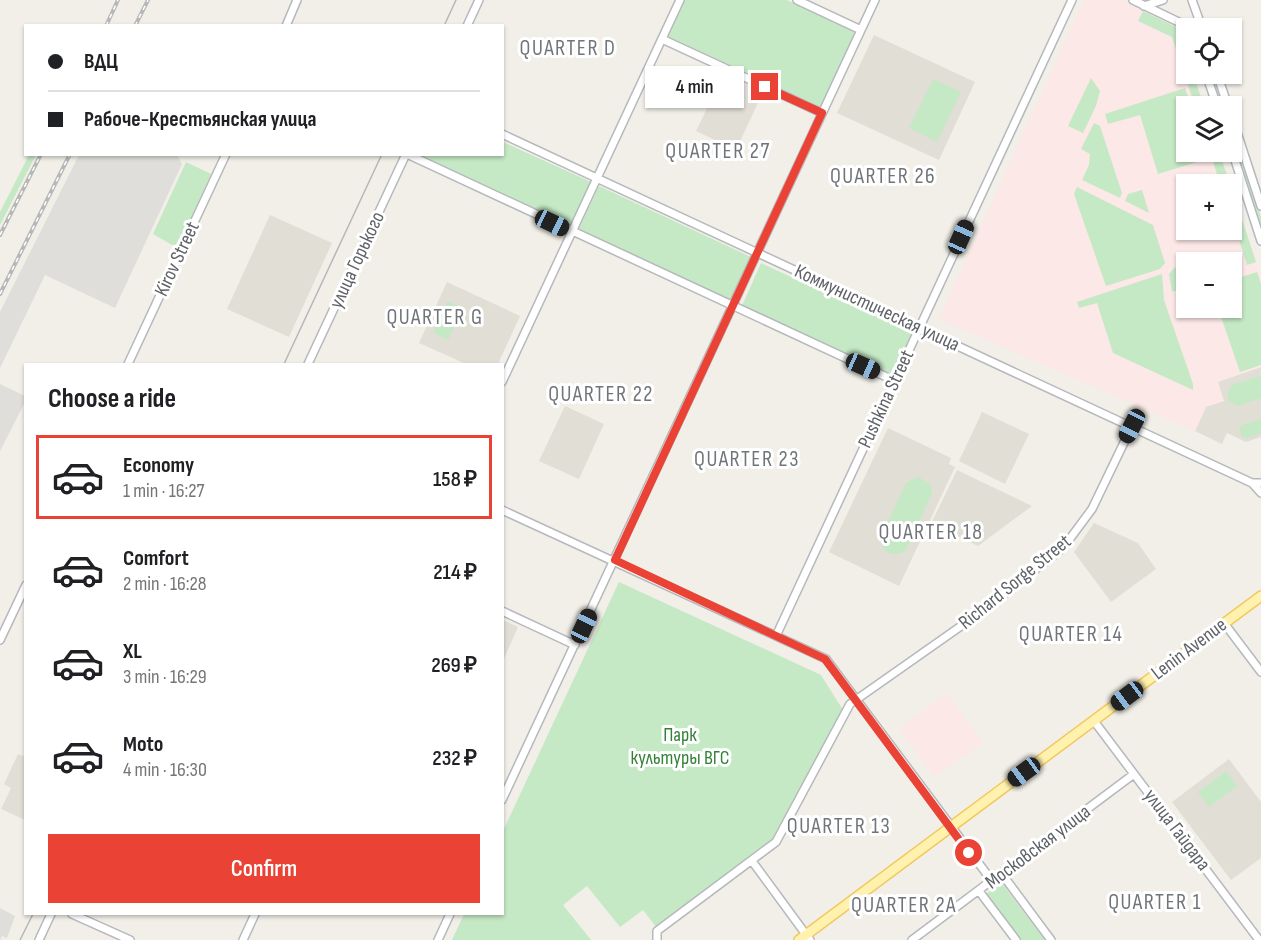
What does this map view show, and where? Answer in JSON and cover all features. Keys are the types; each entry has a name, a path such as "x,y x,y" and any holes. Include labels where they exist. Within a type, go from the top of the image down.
{"main road":[{"name":"Lenin Avenue","path":"805,938 950,827 1261,596"}],"street":[{"path":"287,24 297,0"},
{"path":"468,24 479,0"},
{"path":"504,378 680,0"},
{"path":"797,0 861,30"},
{"path":"504,796 875,0"},
{"name":"Pushkina Street","path":"776,636 1072,0"},
{"path":"1133,0 1176,21"},
{"path":"1144,6 1162,0"},
{"path":"1192,0 1198,18"},
{"path":"662,39 822,113"},
{"name":"Коммунистическая улица","path":"504,135 1132,426 1252,483 1261,493"},
{"path":"1242,148 1261,206"},
{"name":"Kirov Street","path":"128,363 225,156"},
{"name":"улица Горького","path":"308,363 406,156"},
{"path":"411,156 895,381"},
{"path":"1236,162 1261,240"},
{"name":"Richard Sorge Street","path":"855,700 948,636 1063,548 1092,509 1132,426"},
{"name":"Коммунистическая улица","path":"1252,483 1261,483"},
{"path":"504,511 615,560 825,659 992,881"},
{"path":"0,640 24,589"},
{"path":"504,612 575,645"},
{"path":"1224,623 1261,672"},
{"path":"657,940 657,931 776,842 850,704 855,700"},
{"name":"улица Гайдара","path":"1094,721 1259,940"},
{"name":"Московская улица","path":"912,940 1134,774"},
{"path":"752,861 805,938"},
{"path":"1002,874 1051,940"},
{"path":"979,891 1016,940"},
{"path":"39,940 51,915"},
{"path":"74,915 130,940"},
{"path":"243,940 255,915"},
{"path":"438,940 450,915"}],"shaded area":[{"path":"1084,0 1122,0 1176,26 1176,84 1197,84 1202,96 1176,96 1176,162 1223,162 1228,174 1176,174 1176,240 1242,240 1242,218 1261,277 1261,367 1218,382 1224,401 1206,407 1195,431 939,319"},
{"path":"874,35 975,82 939,160 837,113"},
{"path":"724,73 763,92 736,150 696,131"},
{"path":"78,156 178,156 182,164 115,308 45,275 0,368 0,312"},
{"path":"270,215 332,243 289,337 227,309"},
{"path":"447,282 520,316 498,363 464,363 419,343"},
{"path":"1261,367 1261,437 1246,442 1227,433 1222,444 1195,431 1217,382"},
{"path":"0,384 24,396 24,404 0,451"},
{"path":"565,406 604,424 579,479 539,461"},
{"path":"982,412 1029,434 1005,484 959,461"},
{"path":"888,428 951,458 949,464 955,467 899,586 829,552"},
{"path":"957,470 1032,506 978,546 931,524"},
{"path":"1094,523 1138,543 1156,569 1111,602 1074,552"},
{"path":"504,620 518,627 504,659"},
{"path":"947,693 983,743 934,777 899,728"},
{"path":"18,754 24,757 24,820 1,809 11,788 4,784"},
{"path":"1229,759 1261,802 1261,858 1231,880 1172,802"},
{"path":"0,908 15,916 7,938 2,936 0,940"}],"green space":[{"path":"684,0 787,0 855,32 821,107 667,36"},
{"path":"1143,11 1176,27 1176,49 1172,37 1138,21"},
{"path":"1091,78 1100,91 1096,106 1083,133 1068,126"},
{"path":"933,79 961,92 937,142 909,128"},
{"path":"1188,84 1196,84 1201,96 1192,96"},
{"path":"1185,88 1188,96 1176,96 1176,162 1197,162 1158,174 1140,115 1108,124 1105,114"},
{"path":"1094,123 1100,126 1122,193 1120,198 1082,180 1089,165 1090,154 1081,149"},
{"path":"504,142 591,182 570,227 415,156 504,156"},
{"path":"28,156 35,156 0,225 0,212"},
{"path":"1242,158 1261,217 1261,230 1239,162 1242,162"},
{"path":"186,162 211,174 179,244 172,245 153,234"},
{"path":"1213,162 1222,162 1227,174 1217,174"},
{"path":"599,186 751,257 731,300 579,229"},
{"path":"1077,187 1153,225 1165,263 1160,269 1106,286 1074,194"},
{"path":"1142,190 1149,213 1125,201 1128,194"},
{"path":"1242,219 1256,262 1247,265 1239,240 1242,240"},
{"path":"761,263 912,333 892,375 742,306"},
{"path":"1176,267 1176,291 1172,292 1169,274"},
{"path":"1257,272 1261,284 1261,365 1240,372 1221,318 1242,318 1242,277"},
{"path":"1162,274 1164,300 1193,384 1193,390 1113,353 1097,303 1079,308 1077,302"},
{"path":"448,301 463,308 448,340 433,333"},
{"path":"1261,376 1261,398 1238,406 1229,402 1227,395 1232,385"},
{"path":"1261,419 1261,433 1247,438 1242,437 1239,429 1242,425"},
{"path":"918,477 930,484 932,493 906,550 897,554 889,553 883,548 880,539 906,483"},
{"name":"Парк культуры ВГС","path":"619,582 821,675 843,710 771,841 656,927 643,910 620,927 587,886 563,905 591,940 452,940 464,915 504,915 504,829"},
{"path":"1226,771 1237,786 1209,807 1198,792"},
{"path":"1001,882 1045,940 1021,940 986,894"}],"tram line":[{"path":"445,24 456,0"},
{"path":"284,363 381,156"},
{"path":"20,940 32,915"}],"railway":[{"path":"107,24 118,0"},
{"path":"136,24 148,0"},
{"path":"0,235 40,156"},
{"path":"0,294 69,156"}],"district":[{"name":"QUARTER D","path":"568,48"},
{"name":"QUARTER 27","path":"718,151"},
{"name":"QUARTER 26","path":"883,176"},
{"name":"QUARTER G","path":"435,317"},
{"name":"QUARTER 22","path":"601,394"},
{"name":"QUARTER 23","path":"747,459"},
{"name":"QUARTER 18","path":"931,532"},
{"name":"QUARTER 14","path":"1071,634"},
{"name":"QUARTER 13","path":"839,826"},
{"name":"QUARTER 1","path":"1155,902"},
{"name":"QUARTER 2A","path":"904,905"}],"route":[{"path":"765,87 822,113 615,560 825,659 969,853"}]}
